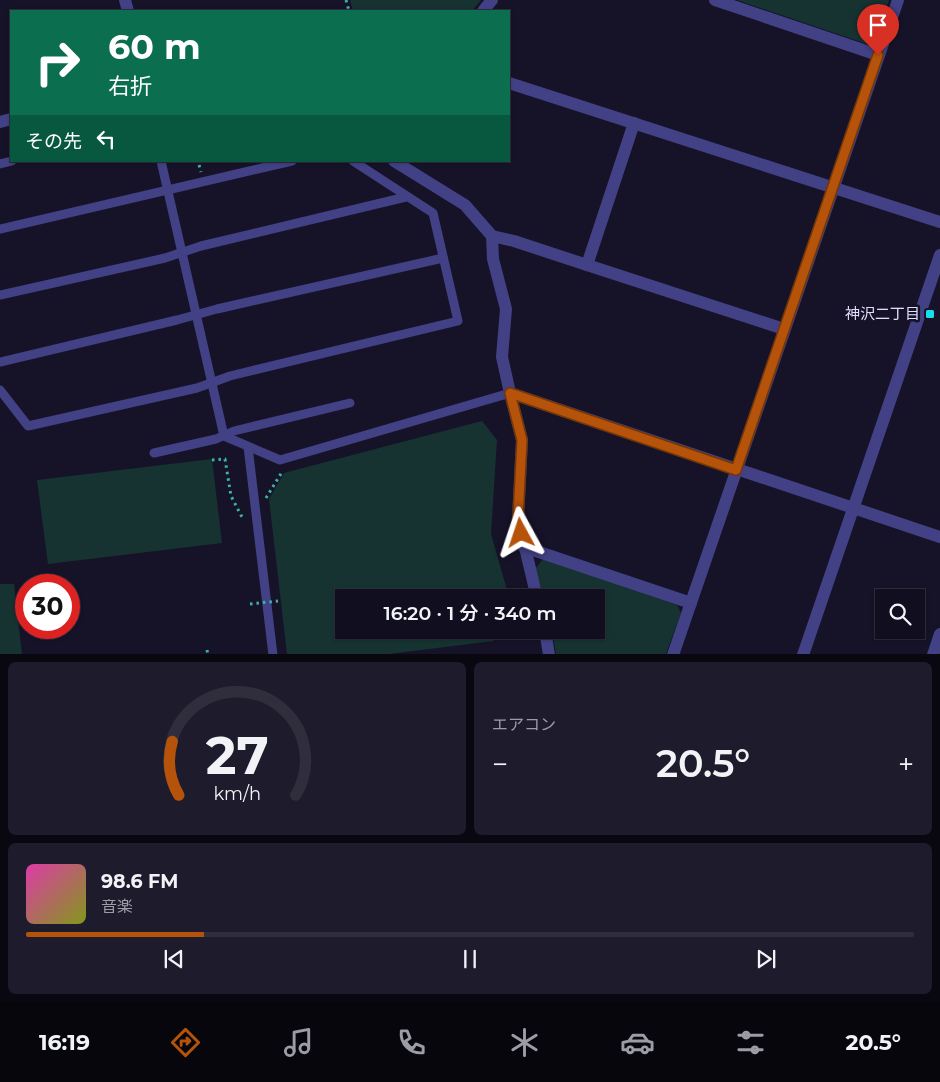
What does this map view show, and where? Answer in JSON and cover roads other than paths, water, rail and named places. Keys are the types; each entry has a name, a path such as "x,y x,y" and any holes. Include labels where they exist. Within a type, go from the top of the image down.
{"street":[{"path":"484,10 492,0"},
{"path":"715,0 878,55"},
{"path":"673,654 898,0"},
{"path":"510,83 940,222"},
{"path":"587,265 634,123"},
{"path":"396,162 465,205 492,236 514,241 784,329"},
{"path":"492,236 493,259 506,309 502,357 522,440 518,518 535,589"},
{"path":"803,654 940,255"},
{"path":"510,393 940,537"},
{"path":"524,547 691,603"},
{"path":"933,654 940,634"},
{"path":"546,639 549,654"}],"lane":[{"path":"161,162 224,436"},
{"path":"0,229 288,162"},
{"path":"0,390 28,426 197,388 230,376 458,321 433,213 354,162"},
{"path":"0,295 166,258 201,246 406,197"},
{"path":"0,362 443,258"},
{"path":"224,436 280,460 510,393"},
{"path":"154,453 216,439 234,431 350,403"},
{"path":"248,447 274,654"}],"place":[{"name":"神沢二丁目","path":"930,314"}]}
